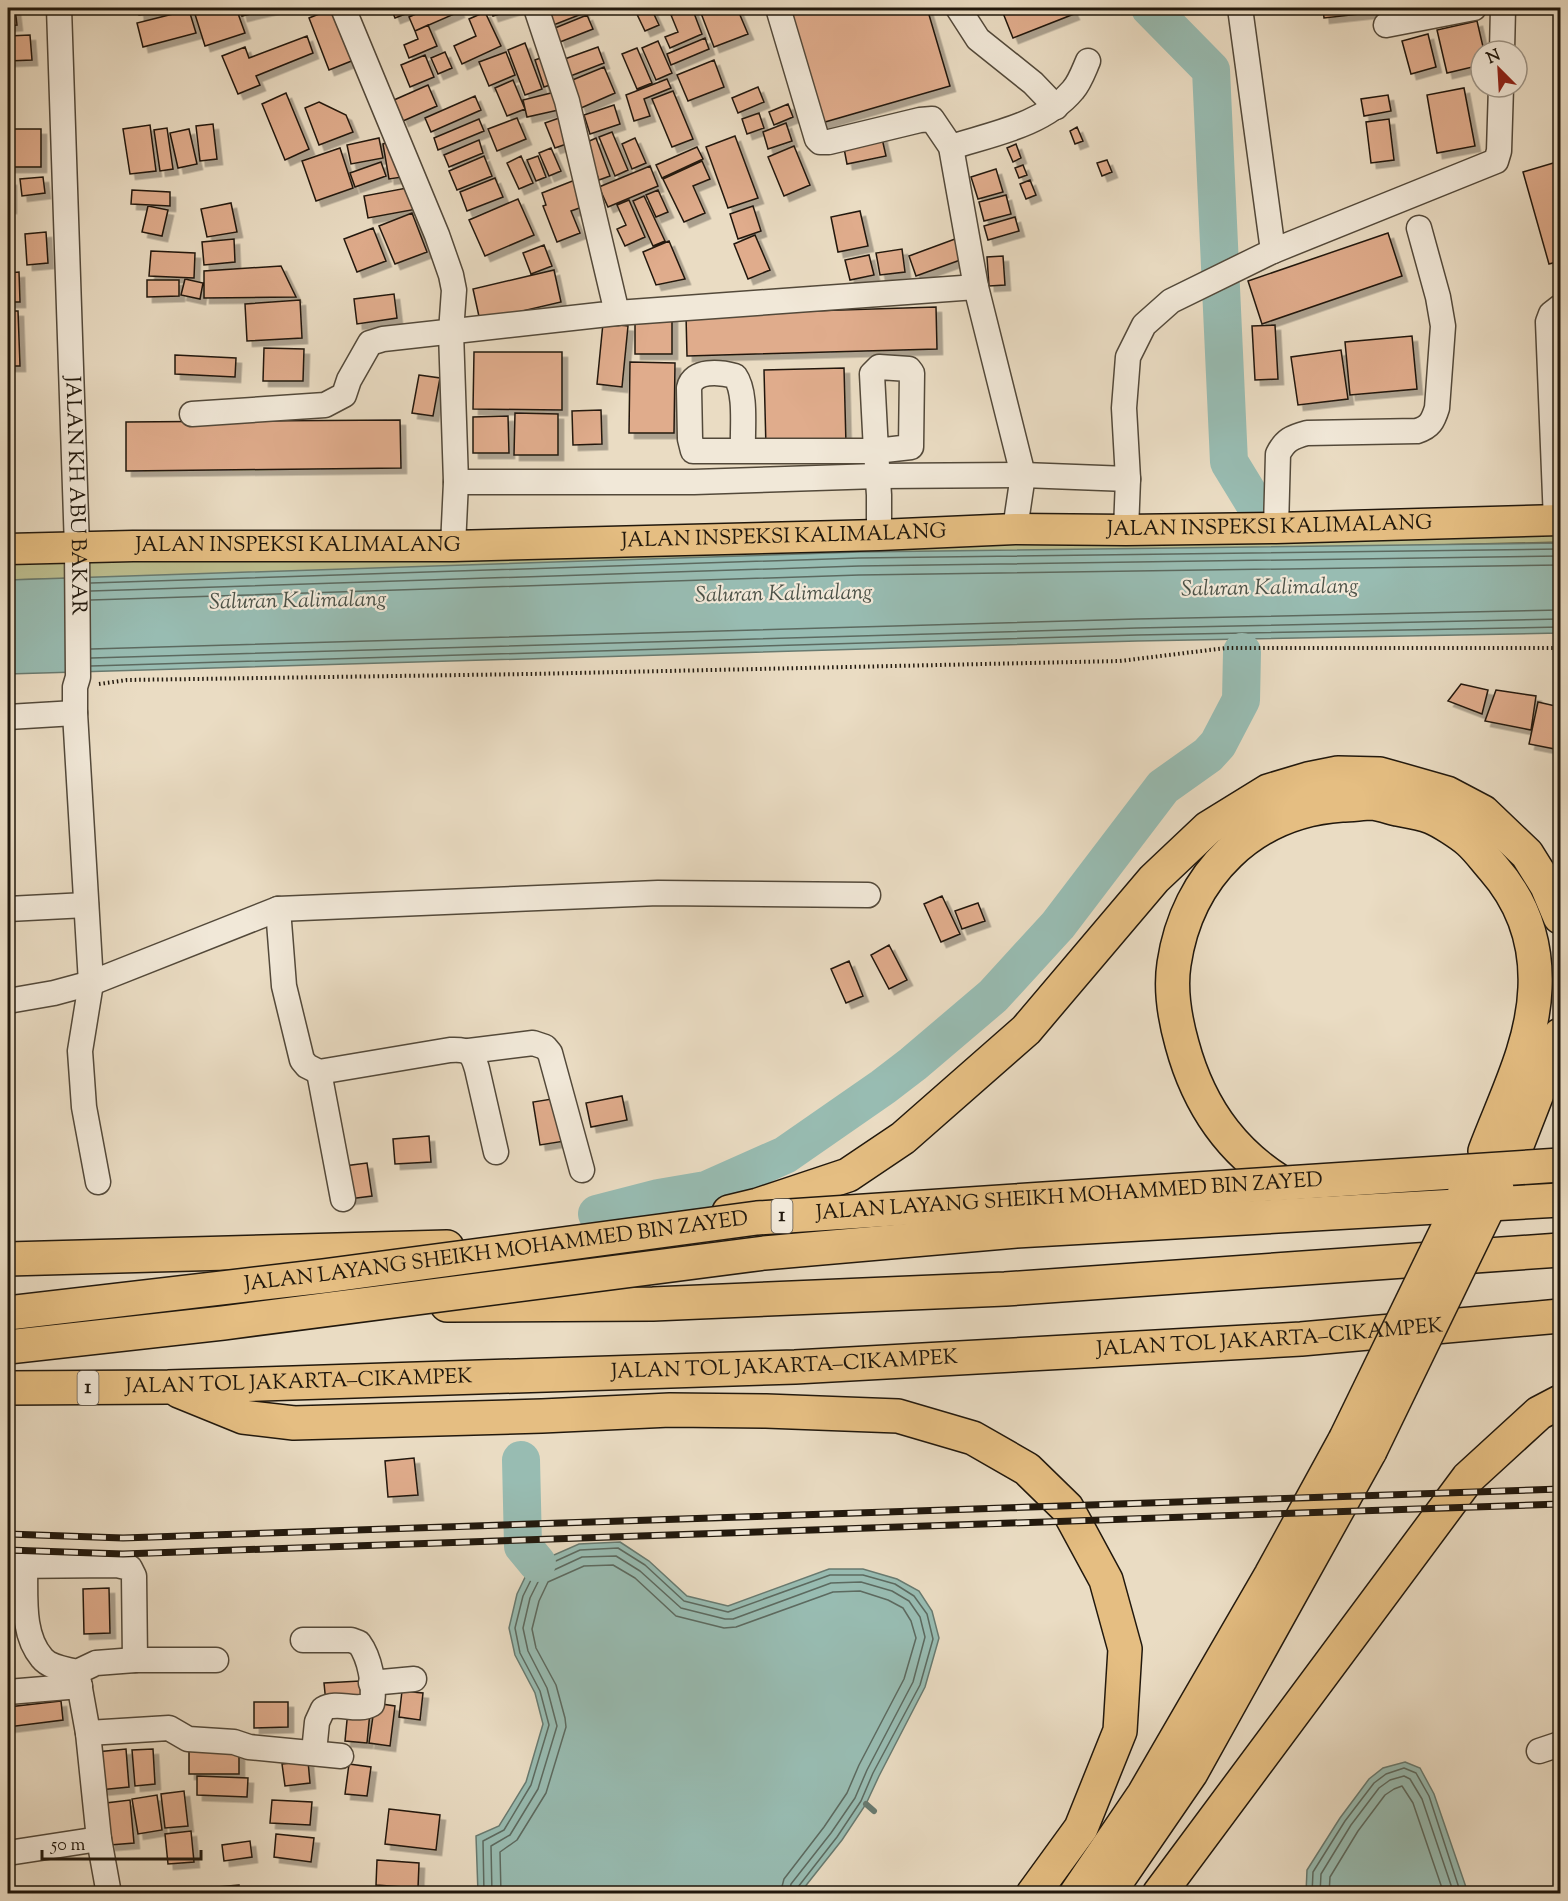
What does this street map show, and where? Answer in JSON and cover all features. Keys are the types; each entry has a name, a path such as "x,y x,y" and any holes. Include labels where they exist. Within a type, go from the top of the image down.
{"highway":[{"path":"8,1259 511,1245 565,1241 682,1223 758,1205 848,1175 903,1138 1026,1030 1154,879 1208,828 1268,791 1308,779 1338,773 1380,774 1448,793 1483,812 1527,854 1547,886 1560,917"},
{"path":"1497,1157 1531,1030 1535,987 1533,951 1522,910 1499,875 1469,841 1431,817 1372,803 1325,806 1281,818 1255,832 1226,855 1201,885 1183,923 1173,966 1175,1018 1186,1059 1203,1100 1226,1136 1274,1179 1336,1207 1375,1214 1560,1212"},
{"path":"1108,1893 1191,1773 1358,1446 1497,1157 1560,1035"},
{"name":"JALAN LAYANG SHEIKH MOHAMMED BIN ZAYED","path":"8,1313 324,1276 757,1218 1560,1165"},
{"name":"JALAN LAYANG SHEIKH MOHAMMED BIN ZAYED","path":"8,1347 223,1323 764,1253 1016,1231 1560,1200"},
{"path":"8,1306 653,1304 1005,1289 1560,1250"},
{"name":"JALAN TOL JAKARTA–CIKAMPEK","path":"8,1388 168,1387 818,1366 1301,1340 1560,1316"},
{"path":"168,1387 243,1417 294,1424 670,1410 898,1416 973,1438 1027,1469 1067,1508 1106,1580 1125,1649 1120,1731 1081,1828 1033,1893"},
{"path":"1159,1893 1468,1478 1539,1413 1560,1402"},
{"path":"1076,1893 1144,1794 1271,1575 1358,1446"}],"main road":[{"name":"JALAN INSPEKSI KALIMALANG","path":"19,549 76,558 133,546 453,546 879,535 1015,529 1276,528 1558,520"}],"street":[{"name":"JALAN KH ABU BAKAR","path":"59,8 76,558 75,713 91,982 80,1051 84,1107 98,1182"},
{"path":"343,8 437,235 451,275 454,290 452,332 456,482 453,546"},
{"path":"536,8 567,101 617,313"},
{"path":"778,8 817,139 829,142 920,120 933,119 951,147 976,287 1023,475 1015,529"},
{"path":"958,8 978,39 1033,83 1056,107"},
{"path":"1240,8 1273,251"},
{"path":"1386,25 1474,8"},
{"path":"1502,39 1503,8"},
{"path":"951,147 1032,121 1056,107 1074,89 1089,61"},
{"path":"1126,530 1128,479 1124,408 1128,357 1144,325 1171,301 1273,251 1496,161 1499,151 1501,99"},
{"path":"1276,528 1278,454 1283,444 1292,437 1307,433 1417,431 1426,428 1434,420 1437,408 1443,326 1438,297 1419,228"},
{"path":"192,414 325,405 344,395 349,380 370,343 383,339 617,313 976,287"},
{"path":"1558,520 1548,322 1551,314 1560,307"},
{"path":"694,482 689,388 695,376 727,374 735,376 740,382 743,450"},
{"path":"693,451 876,451 879,535"},
{"path":"456,482 694,482 878,476 1023,475 1128,479"},
{"path":"8,717 75,713"},
{"path":"8,1002 54,993 91,982 278,909 658,893 868,895"},
{"path":"8,909 86,905"},
{"path":"278,909 284,986 302,1060 307,1066 319,1072 450,1050 469,1051 533,1043 545,1047 550,1053 582,1170"},
{"path":"469,1051 477,1069 496,1152"},
{"path":"319,1072 343,1199"},
{"path":"79,1679 42,1659 26,1621 16,1566 117,1565 130,1568 134,1576 135,1660"},
{"path":"303,1640 351,1640 359,1643 369,1665 373,1697 372,1704 367,1707 333,1706 323,1709 317,1722 314,1752"},
{"path":"8,1692 79,1679 96,1663 135,1660 216,1660"},
{"path":"79,1679 88,1733 99,1839 109,1893"},
{"path":"371,1683 414,1679"},
{"path":"88,1733 169,1728 188,1739 234,1742 249,1747 341,1756"},
{"path":"8,1853 99,1839"}],"path":[{"path":"76,682 1120,661 1226,648 1560,648"}],"green space":[{"path":"1560,520 1560,542 8,580 8,549 30,549 76,568 133,546"}],"water":[{"name":"Saluran Kalimalang","path":"1560,543 1560,633 1137,641 8,674 8,580 859,552"},
{"path":"620,1542 649,1561 687,1596 728,1606 829,1569 863,1569 897,1579 919,1591 932,1611 939,1638 925,1687 866,1804 842,1840 800,1893 478,1893 476,1836 499,1826 526,1782 543,1724 535,1693 515,1655 509,1628 517,1594 531,1565 579,1544"},
{"path":"1405,1762 1420,1768 1434,1794 1468,1893 1306,1893 1307,1870 1340,1818 1369,1779 1383,1768"}],"building":[{"path":"8,8 15,8 17,25 8,26"},
{"path":"138,8 170,8 170,11 139,15"},
{"path":"193,8 236,8 245,33 205,46"},
{"path":"240,8 276,8 242,16"},
{"path":"334,8 354,60 329,70 309,18"},
{"path":"391,8 421,8 395,18"},
{"path":"430,8 457,8 459,12 415,31 409,17"},
{"path":"490,8 519,8 493,16"},
{"path":"555,8 582,8 584,13 551,26 545,11"},
{"path":"634,8 651,8 659,25 645,31"},
{"path":"692,8 702,34 670,48 665,37 678,32 671,15"},
{"path":"699,8 737,8 748,34 714,47"},
{"path":"785,8 927,8 950,86 818,124"},
{"path":"1001,8 1071,8 1074,14 1013,38"},
{"path":"1323,8 1414,8 1324,18"},
{"path":"189,10 196,33 143,47 137,23"},
{"path":"485,12 501,46 462,64 454,46 476,36 469,19"},
{"path":"587,15 593,29 560,42 555,28"},
{"path":"1477,21 1481,39 1469,39 1469,68 1447,73 1437,30"},
{"path":"428,25 437,46 409,58 404,45 418,39 415,31"},
{"path":"1428,34 1436,67 1411,74 1402,41"},
{"path":"30,35 32,60 8,61 8,36"},
{"path":"307,36 313,53 256,76 260,85 238,94 222,56 245,47 249,58"},
{"path":"705,38 709,49 671,65 667,54"},
{"path":"658,41 672,73 656,80 642,48"},
{"path":"525,43 542,89 525,95 508,50"},
{"path":"598,47 604,63 568,77 562,60"},
{"path":"637,48 652,83 637,89 622,54"},
{"path":"445,52 452,68 438,74 431,58"},
{"path":"506,52 515,75 489,86 479,62"},
{"path":"425,55 434,77 410,87 401,65"},
{"path":"546,56 556,83 544,87 535,60"},
{"path":"714,60 724,87 688,101 677,75"},
{"path":"604,67 615,93 581,108 570,81"},
{"path":"667,79 671,88 644,99 650,116 634,121 626,95"},
{"path":"513,80 525,109 507,116 495,88"},
{"path":"428,85 437,106 403,121 394,100"},
{"path":"758,87 764,102 738,113 732,98"},
{"path":"1464,88 1475,146 1437,153 1427,95"},
{"path":"559,91 563,109 527,117 523,100"},
{"path":"673,91 693,139 672,147 652,99"},
{"path":"286,93 309,149 285,160 262,104"},
{"path":"1388,95 1391,111 1364,116 1361,99"},
{"path":"475,96 481,110 431,132 425,118"},
{"path":"319,102 346,115 353,132 319,145 305,108"},
{"path":"788,104 793,117 774,125 769,112"},
{"path":"614,105 620,124 590,134 584,115"},
{"path":"759,113 764,128 747,134 742,119"},
{"path":"562,117 572,142 555,148 545,123"},
{"path":"517,118 526,139 497,151 488,129"},
{"path":"479,119 484,131 438,150 434,138"},
{"path":"1389,119 1394,160 1371,163 1366,122"},
{"path":"786,123 792,141 768,149 763,132"},
{"path":"213,124 217,159 200,161 196,126"},
{"path":"150,125 156,171 130,174 123,129"},
{"path":"1077,127 1083,141 1075,144 1070,131"},
{"path":"167,128 173,169 160,171 154,130"},
{"path":"8,129 41,129 41,167 8,167"},
{"path":"189,129 197,164 178,168 170,133"},
{"path":"612,132 628,170 615,176 599,137"},
{"path":"881,134 886,156 847,164 843,143"},
{"path":"735,136 758,198 728,208 706,147"},
{"path":"379,138 383,158 351,164 347,145"},
{"path":"596,138 610,176 599,180 585,143"},
{"path":"635,138 646,163 632,169 622,144"},
{"path":"479,140 483,153 449,167 444,155"},
{"path":"392,141 409,176 389,179 383,144"},
{"path":"1016,144 1021,158 1013,162 1007,148"},
{"path":"794,146 810,185 784,196 768,157"},
{"path":"697,147 703,159 662,178 656,165"},
{"path":"340,148 353,188 316,201 302,161"},
{"path":"551,148 561,171 549,176 539,153"},
{"path":"484,156 492,176 457,190 449,171"},
{"path":"521,156 533,183 519,189 507,163"},
{"path":"538,156 546,177 536,181 527,160"},
{"path":"1107,160 1112,172 1102,176 1097,163"},
{"path":"702,161 710,179 693,186 705,213 684,222 663,179"},
{"path":"1560,161 1560,261 1549,264 1523,172"},
{"path":"381,162 386,176 355,187 350,173"},
{"path":"1023,165 1027,175 1019,178 1015,168"},
{"path":"650,166 658,186 608,207 599,187"},
{"path":"996,169 1003,192 978,199 971,177"},
{"path":"43,177 45,193 22,196 20,179"},
{"path":"495,178 503,197 467,211 460,192"},
{"path":"8,180 11,180 11,208 8,208"},
{"path":"575,180 585,206 571,211 580,233 557,242 543,206 546,205 542,193"},
{"path":"1030,180 1036,195 1026,199 1020,184"},
{"path":"412,187 417,209 368,218 364,196"},
{"path":"132,190 170,192 170,206 131,204"},
{"path":"658,190 668,212 656,217 646,195"},
{"path":"1006,195 1011,214 984,221 979,202"},
{"path":"644,196 665,241 653,246 633,201"},
{"path":"518,199 534,235 485,256 469,220"},
{"path":"629,200 645,237 625,246 617,229 626,225 617,205"},
{"path":"231,203 237,232 207,237 201,209"},
{"path":"148,206 168,210 162,236 142,232"},
{"path":"753,206 761,231 738,239 730,214"},
{"path":"860,211 868,246 838,252 831,217"},
{"path":"412,213 427,252 395,264 379,226"},
{"path":"1015,217 1019,231 988,240 984,226"},
{"path":"373,228 386,261 357,272 344,239"},
{"path":"46,232 48,263 27,265 25,234"},
{"path":"1388,233 1402,276 1262,324 1248,281"},
{"path":"755,235 770,270 748,279 734,244"},
{"path":"234,239 235,262 204,265 202,242"},
{"path":"955,239 963,259 916,276 909,256"},
{"path":"669,241 685,279 656,285 643,252"},
{"path":"544,245 552,266 531,274 523,253"},
{"path":"902,249 905,272 880,275 876,253"},
{"path":"151,251 195,253 194,278 149,276"},
{"path":"869,255 874,275 850,280 845,260"},
{"path":"1003,256 1005,285 989,286 987,257"},
{"path":"281,266 296,297 204,298 204,271"},
{"path":"554,270 561,302 480,321 473,289"},
{"path":"19,272 20,302 8,302 8,273"},
{"path":"185,279 203,283 200,299 181,295"},
{"path":"147,280 179,280 179,296 147,297"},
{"path":"394,294 397,318 357,324 354,299"},
{"path":"300,300 302,338 247,341 245,304"},
{"path":"936,307 937,349 687,356 686,315"},
{"path":"8,311 18,311 20,366 8,366"},
{"path":"672,313 672,354 635,354 635,314"},
{"path":"603,323 628,326 622,387 597,384"},
{"path":"1275,325 1278,379 1255,380 1252,326"},
{"path":"1412,336 1417,389 1350,395 1345,342"},
{"path":"264,348 304,349 303,381 263,381"},
{"path":"1341,350 1348,399 1298,405 1291,357"},
{"path":"474,352 562,352 562,410 473,409"},
{"path":"175,355 236,358 235,377 175,374"},
{"path":"630,362 675,363 674,433 629,433"},
{"path":"844,368 846,445 766,448 764,370"},
{"path":"419,375 440,378 433,416 412,413"},
{"path":"601,410 602,444 573,445 572,411"},
{"path":"515,413 558,414 558,455 514,455"},
{"path":"508,416 509,453 473,453 473,417"},
{"path":"400,420 401,468 126,471 126,422"},
{"path":"1461,684 1488,690 1482,714 1448,701"},
{"path":"1496,690 1536,696 1531,730 1485,721"},
{"path":"1538,702 1560,707 1560,750 1529,744"},
{"path":"942,896 960,934 941,942 924,904"},
{"path":"978,903 985,921 962,929 955,911"},
{"path":"889,945 907,980 889,989 871,955"},
{"path":"849,961 863,996 846,1003 831,969"},
{"path":"622,1096 627,1120 591,1127 586,1103"},
{"path":"558,1098 565,1141 540,1145 533,1102"},
{"path":"429,1136 431,1162 395,1164 393,1139"},
{"path":"367,1163 372,1196 349,1199 344,1166"},
{"path":"414,1458 418,1495 388,1497 385,1461"},
{"path":"109,1588 110,1633 84,1634 83,1589"},
{"path":"360,1681 361,1700 326,1703 324,1683"},
{"path":"402,1691 423,1693 420,1720 399,1717"},
{"path":"61,1701 63,1720 8,1727 8,1707"},
{"path":"254,1702 288,1702 288,1727 254,1728"},
{"path":"375,1703 395,1706 390,1746 369,1743"},
{"path":"348,1710 370,1712 367,1743 345,1741"},
{"path":"126,1749 129,1787 99,1790 96,1752"},
{"path":"153,1749 155,1784 135,1786 132,1750"},
{"path":"189,1749 239,1750 239,1774 189,1774"},
{"path":"308,1761 310,1783 285,1786 282,1764"},
{"path":"349,1764 371,1767 367,1796 345,1794"},
{"path":"197,1776 248,1778 247,1797 197,1795"},
{"path":"184,1791 188,1826 165,1828 161,1794"},
{"path":"157,1795 162,1830 138,1834 132,1799"},
{"path":"130,1800 134,1843 110,1845 106,1803"},
{"path":"272,1800 312,1802 310,1825 270,1823"},
{"path":"389,1809 440,1815 436,1850 385,1844"},
{"path":"191,1831 194,1862 168,1864 165,1834"},
{"path":"276,1834 314,1838 311,1862 274,1857"},
{"path":"250,1841 252,1857 224,1861 222,1845"},
{"path":"377,1860 419,1863 418,1888 376,1885"},
{"path":"239,1885 240,1894 217,1894 217,1887"}],"waterway":[{"path":"1150,8 1211,70 1229,462 1254,503"},
{"path":"597,1214 659,1198 706,1190 785,1155 883,1087 993,996 1058,925 1163,787 1208,755 1218,744 1241,700 1242,652"},
{"path":"521,1460 523,1546 537,1563"},
{"path":"866,1804 874,1811"}],"railway":[{"path":"8,1534 123,1538 1560,1489"},
{"path":"8,1550 123,1554 1560,1504"}]}
